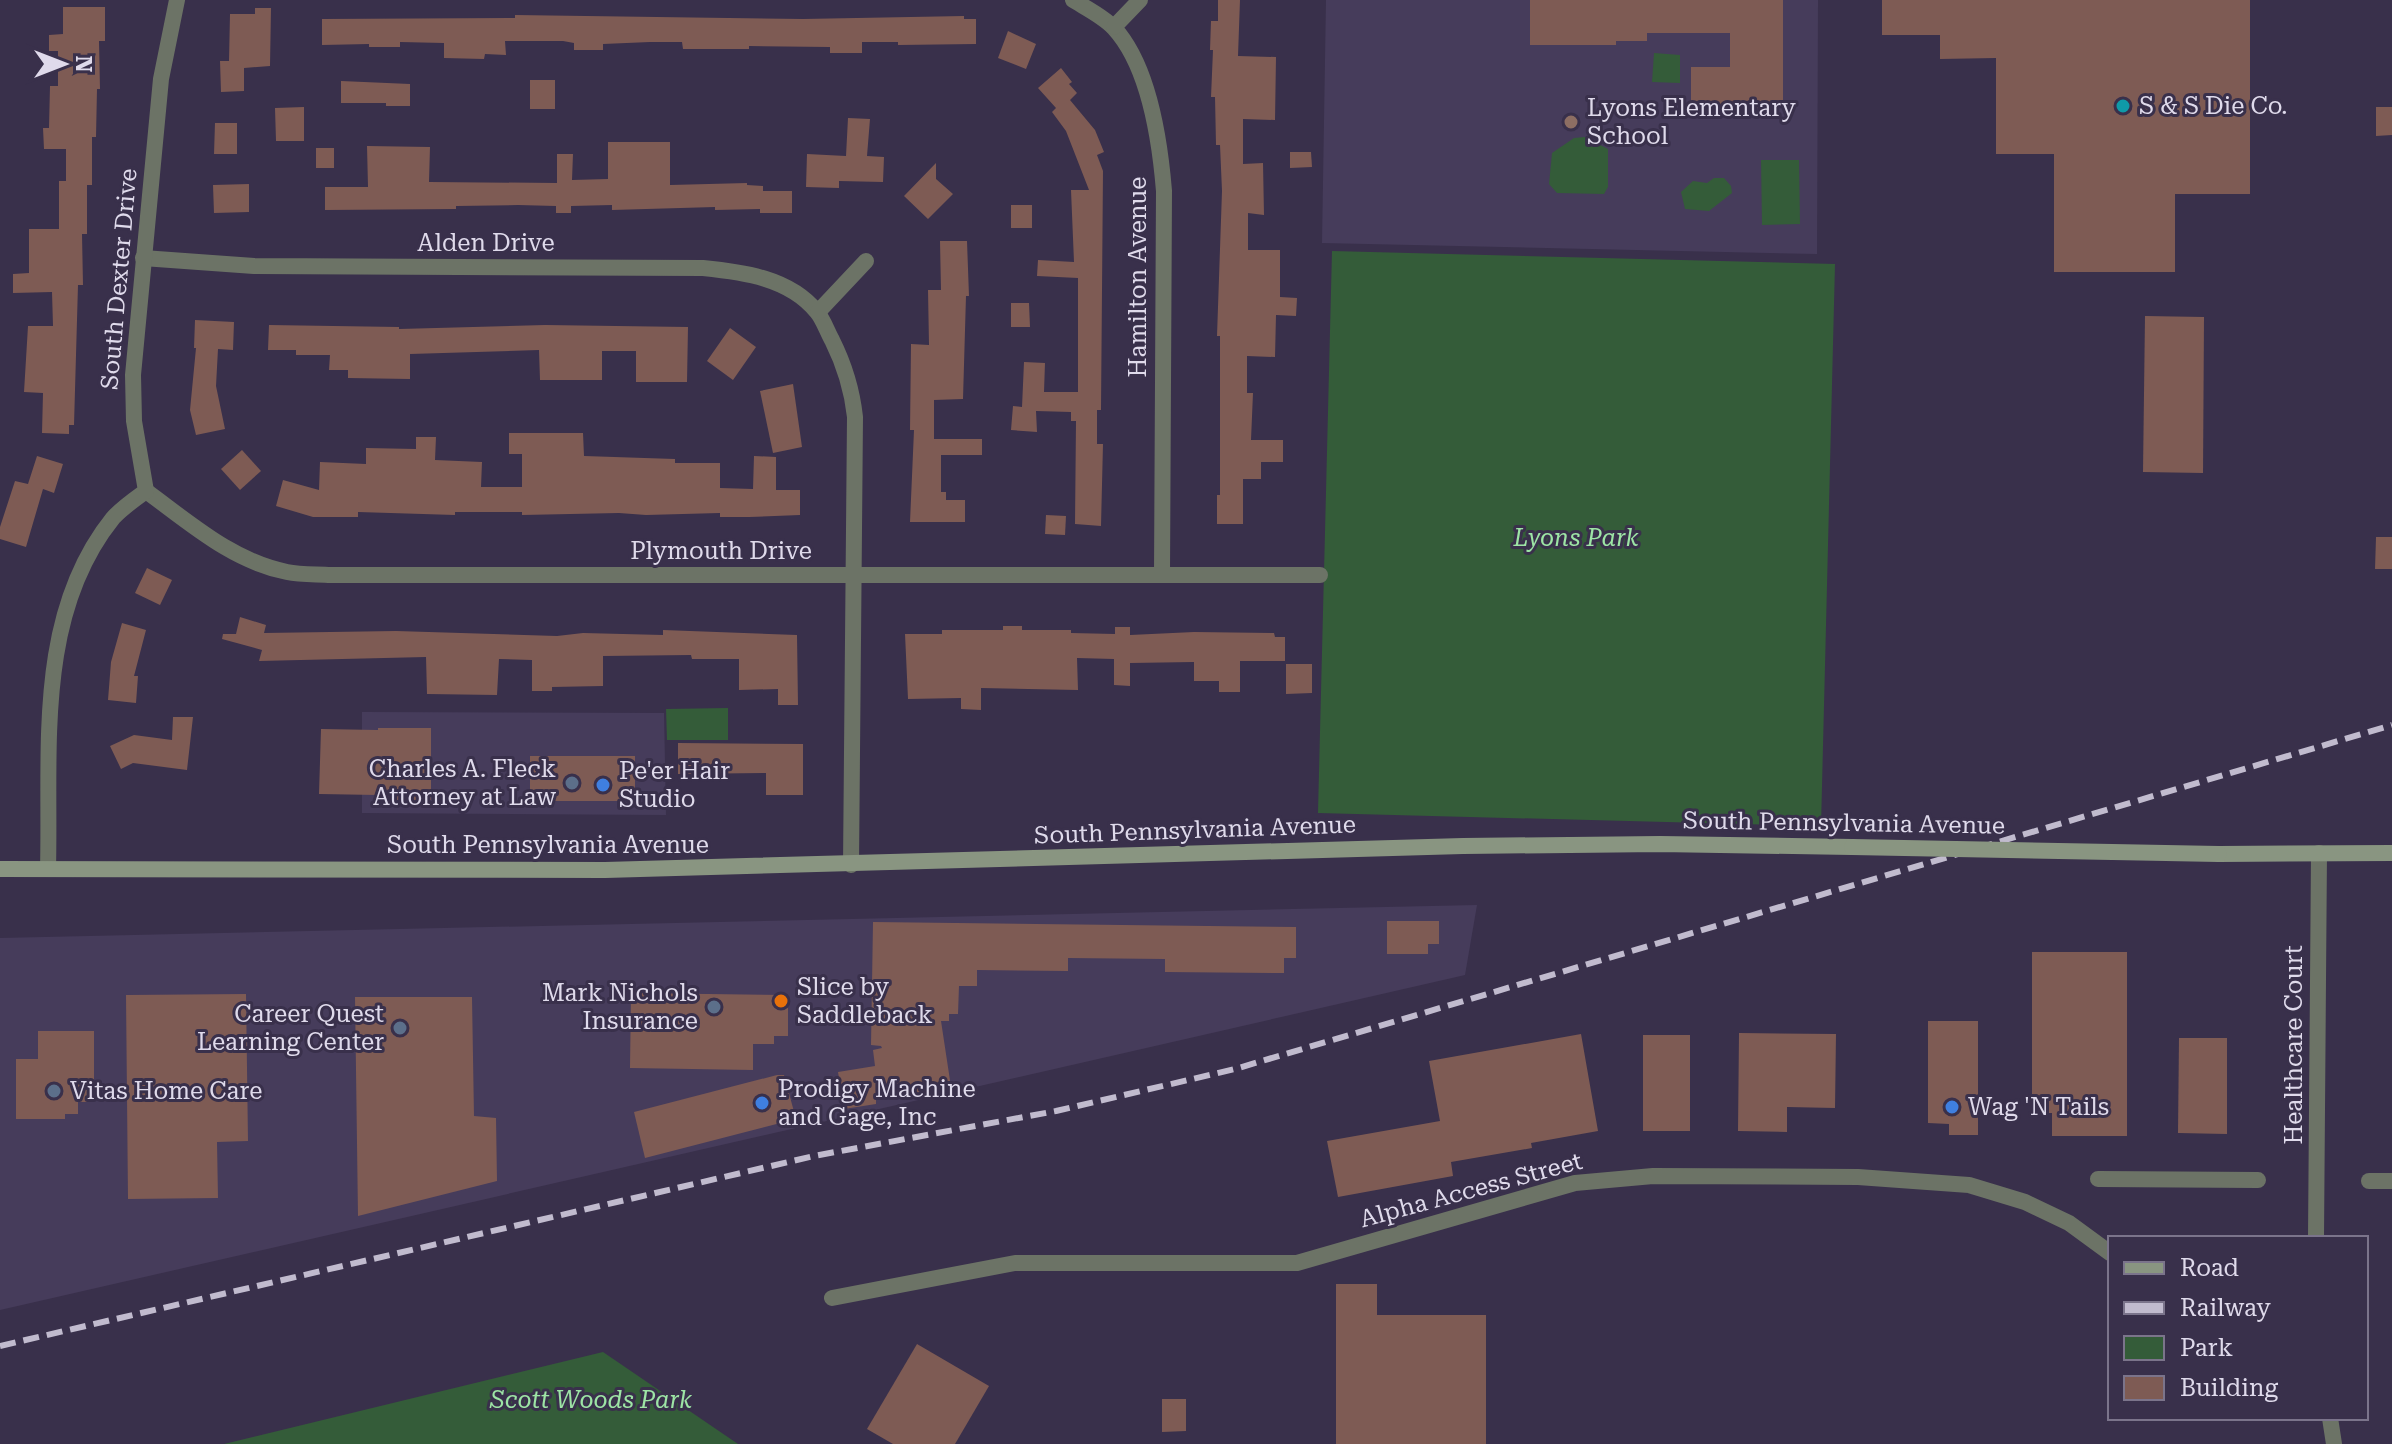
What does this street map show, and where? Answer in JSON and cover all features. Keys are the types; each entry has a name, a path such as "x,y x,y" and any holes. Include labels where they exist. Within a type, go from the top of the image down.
{"main road":[{"name":"South Pennsylvania Avenue","path":"0,869 605,870 1463,846 1660,844 2219,854 2392,853"}],"street":[{"name":"South Dexter Drive","path":"146,491 134,421 133,375 161,79 177,0"},
{"path":"1073,0 1114,27 1140,0"},
{"name":"Hamilton Avenue","path":"1114,27 1136,64 1160,145 1164,191 1162,575"},
{"name":"Alden Drive","path":"143,258 254,266 703,268 768,280 792,290 818,312 843,363 852,390 855,417 851,865"},
{"path":"818,312 866,261"},
{"path":"48,869 51,686 58,634 74,587 93,547 115,516 146,491"},
{"name":"Plymouth Drive","path":"146,491 211,540 248,560 288,572 331,575 1320,575"},
{"name":"Healthcare Court","path":"2316,1236 2319,853"},
{"name":"Alpha Access Street","path":"832,1298 1015,1263 1297,1263 1575,1183 1653,1176 1858,1177 1969,1185 2025,1202 2069,1223 2108,1252"},
{"path":"2098,1179 2258,1180"},
{"path":"2369,1181 2392,1181"},
{"path":"2330,1420 2334,1444"}],"shaded area":[{"name":"Lyons Elementary School","path":"1326,0 1818,0 1817,254 1322,243"},
{"path":"362,712 664,713 666,815 362,813"},
{"path":"1477,905 1465,975 0,1310 0,938"}],"green space":[{"path":"1654,53 1680,55 1680,83 1652,82"},
{"path":"1585,137 1608,149 1608,187 1604,194 1557,193 1549,184 1552,153 1574,138"},
{"path":"1761,160 1799,160 1800,224 1762,225"},
{"path":"1714,178 1724,178 1731,186 1732,193 1709,211 1685,209 1681,192 1693,181 1707,183"},
{"name":"Lyons Park","path":"1332,251 1835,264 1821,826 1318,813"},
{"path":"728,708 728,740 667,740 666,709"},
{"name":"Scott Woods Park","path":"603,1352 738,1444 224,1444"}],"building":[{"path":"1218,0 1240,0 1238,56 1276,57 1275,120 1243,119 1243,164 1263,163 1264,215 1248,213 1248,250 1280,250 1280,297 1297,298 1296,316 1276,315 1275,357 1247,356 1247,393 1253,393 1251,440 1283,440 1283,462 1261,462 1261,479 1243,479 1243,524 1217,524 1217,495 1220,495 1220,336 1217,336 1222,191 1220,145 1216,145 1215,97 1211,97 1213,50 1210,50 1211,21 1218,21"},
{"path":"1530,0 1783,0 1783,108 1691,108 1691,67 1730,67 1730,33 1647,33 1647,41 1616,41 1616,45 1530,45"},
{"name":"S & S Die Co.","path":"1882,0 2250,0 2250,194 2175,194 2175,272 2054,272 2054,154 1996,154 1996,58 1940,59 1940,35 1882,35"},
{"path":"63,7 105,7 105,41 99,41 100,89 97,89 96,137 92,137 92,185 87,185 87,234 82,234 83,285 78,285 74,425 69,425 69,434 42,433 43,393 24,392 28,326 53,326 52,292 13,293 13,274 29,273 29,229 59,229 59,181 66,181 66,149 44,149 43,128 49,128 50,86 58,86 58,51 49,51 49,35 63,34"},
{"path":"255,8 271,8 270,66 244,68 244,91 221,92 220,61 229,61 230,14 255,14"},
{"path":"515,15 803,19 964,16 964,19 976,19 976,44 862,42 862,53 830,53 830,47 683,49 682,42 603,44 603,50 574,50 574,43 563,41 505,41 506,55 485,54 484,59 444,58 444,43 400,42 400,47 322,45 322,19 515,18"},
{"path":"1008,31 1036,44 1026,69 998,58"},
{"path":"1061,68 1077,93 1070,100 1095,130 1104,152 1097,155 1103,171 1101,410 1097,410 1097,444 1103,444 1101,526 1075,524 1076,421 1071,421 1071,412 1036,411 1037,432 1011,430 1013,406 1022,407 1024,362 1045,363 1044,392 1078,392 1078,278 1037,276 1038,260 1074,262 1071,190 1089,190 1066,131 1052,112 1056,108 1038,88"},
{"path":"530,80 555,80 555,109 530,109"},
{"path":"341,81 410,84 410,106 341,103"},
{"path":"304,107 304,141 276,141 275,108"},
{"path":"2376,107 2392,107 2392,135 2376,136"},
{"path":"848,118 870,119 867,156 884,157 883,182 839,181 839,188 806,187 807,154 846,156"},
{"path":"215,123 237,123 237,154 214,154"},
{"path":"608,142 670,142 670,185 747,183 763,186 763,191 792,191 792,213 760,213 760,209 715,210 715,207 612,210 612,205 571,206 571,213 556,213 556,206 518,205 325,210 325,187 368,187 367,146 430,147 429,182 557,183 557,154 573,154 572,180 608,179"},
{"path":"316,148 334,148 334,168 316,168"},
{"path":"1290,152 1311,152 1312,167 1290,168"},
{"path":"936,163 936,179 953,194 928,219 904,196"},
{"path":"249,184 249,212 214,213 213,185"},
{"path":"1011,205 1032,205 1032,228 1011,228"},
{"path":"940,241 967,241 969,296 966,296 963,399 934,400 934,439 982,439 982,455 941,455 941,492 946,492 946,500 965,500 965,522 910,522 914,430 910,430 911,344 929,345 928,290 941,290"},
{"path":"1011,303 1029,303 1030,327 1011,327"},
{"path":"2145,316 2204,317 2203,473 2143,472"},
{"path":"195,320 234,322 233,350 218,349 216,386 225,429 196,435 190,410 196,348"},
{"path":"269,325 399,329 545,325 688,327 687,382 636,382 636,351 602,351 602,380 540,380 539,350 410,354 410,379 348,378 348,370 329,370 330,355 296,355 296,350 268,350"},
{"path":"730,328 756,347 733,380 707,361"},
{"path":"793,384 802,447 773,453 760,391"},
{"path":"509,433 583,433 584,456 720,463 720,488 753,489 754,456 776,457 776,490 800,490 800,515 720,517 720,513 522,515 522,512 455,512 455,515 358,512 358,517 313,517 276,506 283,480 319,490 320,462 366,464 366,448 416,449 416,437 436,437 435,460 482,462 481,487 522,487 522,454 509,454"},
{"path":"242,450 261,471 240,490 221,469"},
{"path":"37,456 63,464 54,493 43,489 26,547 0,539 0,527 15,481 28,484"},
{"path":"1046,515 1066,516 1065,535 1045,534"},
{"path":"2376,537 2392,537 2392,569 2375,569"},
{"path":"147,568 172,580 160,605 135,593"},
{"path":"240,617 266,625 264,633 396,631 557,636 583,633 663,635 663,630 797,635 798,705 778,705 778,689 739,690 739,659 692,659 691,655 603,656 603,686 552,687 552,691 532,691 532,660 499,659 497,695 427,694 426,657 259,661 262,650 222,639 223,634 236,634"},
{"path":"122,623 146,630 134,676 138,676 136,703 108,700 111,662"},
{"path":"1003,626 1022,626 1022,630 1115,634 1115,627 1130,627 1130,635 1274,633 1275,637 1285,637 1285,661 1240,661 1240,692 1219,692 1219,681 1194,681 1194,662 1130,663 1130,686 1114,685 1114,659 1077,658 1078,690 981,688 981,710 961,709 961,698 908,699 905,634 942,634 942,630 1003,630"},
{"path":"1286,664 1312,664 1312,693 1286,694"},
{"path":"173,717 193,717 187,770 133,763 121,769 110,746 134,735 172,740"},
{"path":"431,728 431,800 377,800 377,795 319,794 321,729"},
{"path":"678,743 803,744 803,795 766,795 766,773 678,774"},
{"path":"530,756 635,756 635,801 530,801"},
{"path":"1387,921 1439,921 1439,944 1428,944 1428,954 1387,954"},
{"path":"873,922 1296,927 1296,958 1284,958 1284,973 1165,972 1165,959 1068,958 1068,971 977,970 977,986 959,986 958,1014 949,1014 949,1021 941,1021 951,1087 876,1099 876,1104 844,1109 838,1072 875,1066 873,1050 882,1048 871,1045"},
{"path":"2032,952 2127,952 2127,1136 2052,1136 2052,1113 2032,1113"},
{"path":"631,993 788,995 788,1036 774,1036 774,1044 753,1044 753,1070 630,1068"},
{"path":"246,994 248,1141 217,1142 218,1198 128,1199 126,995"},
{"path":"355,997 472,997 474,1116 496,1118 497,1181 358,1216"},
{"path":"1928,1021 1978,1021 1978,1135 1949,1135 1949,1124 1928,1123"},
{"path":"38,1031 94,1031 94,1102 78,1102 78,1114 65,1114 65,1119 16,1119 16,1059 38,1059"},
{"path":"1739,1033 1836,1034 1835,1108 1787,1107 1787,1132 1738,1131"},
{"path":"1581,1034 1598,1131 1531,1143 1532,1148 1451,1162 1453,1176 1338,1197 1327,1141 1440,1121 1429,1061"},
{"path":"1643,1035 1690,1035 1690,1131 1643,1131"},
{"path":"2179,1038 2227,1038 2227,1134 2178,1133"},
{"path":"784,1075 796,1119 645,1158 634,1112"},
{"path":"1336,1284 1377,1284 1377,1315 1486,1315 1486,1444 1336,1444"},
{"path":"917,1344 989,1386 955,1444 893,1444 867,1429"},
{"path":"1162,1399 1186,1399 1186,1431 1162,1432"}],"railway":[{"path":"0,1346 814,1156 1056,1111 1235,1069 2392,725"}],"place":[{"name":"S & S Die Co.","path":"2123,106"},
{"name":"Lyons Elementary School","path":"1571,122"},
{"name":"Charles A. Fleck Attorney at Law","path":"572,783"},
{"name":"Pe'er Hair Studio","path":"603,785"},
{"name":"Slice by Saddleback","path":"781,1001"},
{"name":"Mark Nichols Insurance","path":"714,1007"},
{"name":"Career Quest Learning Center","path":"400,1028"},
{"name":"Vitas Home Care","path":"54,1091"},
{"name":"Prodigy Machine and Gage, Inc","path":"762,1103"},
{"name":"Wag 'N Tails","path":"1952,1107"}]}
